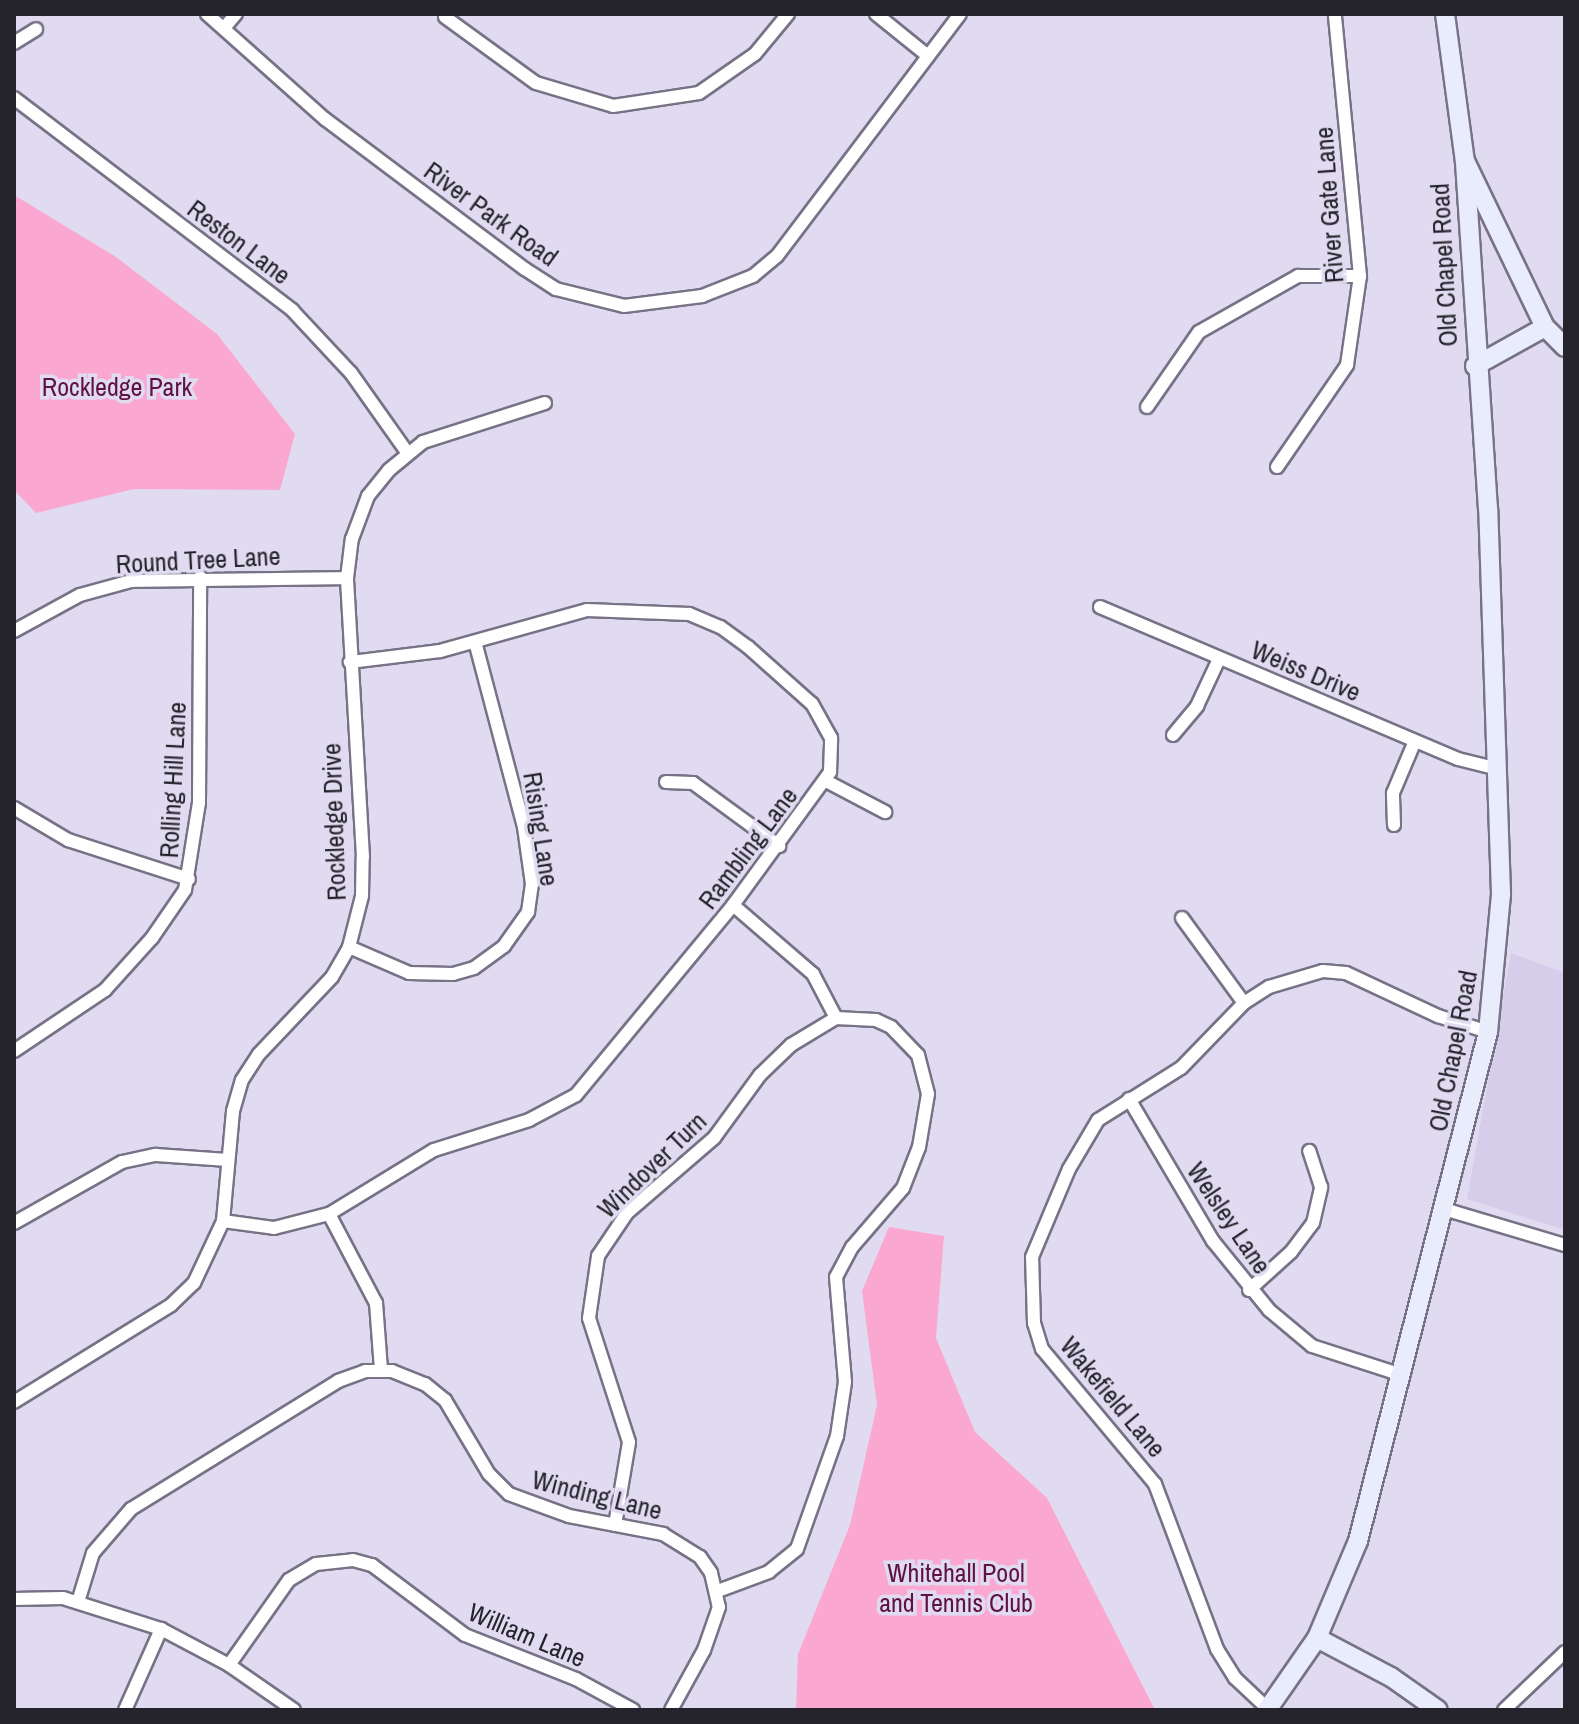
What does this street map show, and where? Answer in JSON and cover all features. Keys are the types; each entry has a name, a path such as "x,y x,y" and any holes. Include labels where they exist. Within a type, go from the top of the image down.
{"street":[{"name":"River Park Road","path":"207,14 325,119 525,269 556,289 624,306 702,296 753,276 777,256 960,14"},
{"path":"225,27 236,14"},
{"path":"445,17 536,83 613,106 644,105 699,93 755,54 788,14"},
{"path":"876,14 928,56"},
{"name":"River Gate Lane","path":"1277,467 1347,365 1360,276 1335,14"},
{"path":"1445,14 1465,161 1545,327 1565,347"},
{"path":"14,43 36,29"},
{"name":"Reston Lane","path":"14,98 292,310 351,373 407,452"},
{"name":"Old Chapel Road","path":"1267,1710 1317,1638 1358,1541 1488,1032 1500,919 1498,769 1488,509 1475,366 1465,161"},
{"path":"1147,407 1199,332 1298,276 1360,276"},
{"name":"Old Chapel Road","path":"1475,366 1545,327"},
{"name":"Rockledge Drive","path":"14,1402 184,1294 203,1269 223,1221 228,1160 242,1080 332,977 349,947 362,896 363,857 347,578 362,507 407,452 442,433 545,403"},
{"name":"Round Tree Lane","path":"14,631 95,590 131,581 200,577 347,578"},
{"name":"Rolling Hill Lane","path":"14,1051 105,990 152,938 189,879 199,803 200,577"},
{"name":"Weiss Drive","path":"1100,607 1415,741 1498,769"},
{"name":"Rambling Lane","path":"223,1221 274,1228 329,1214 434,1150 529,1120 576,1095 779,846 826,781 833,751 822,716 781,672 704,618 599,609 413,657 350,662"},
{"name":"Rising Lane","path":"349,947 409,973 453,974 474,968 504,946 528,912 532,884 524,827 475,642"},
{"path":"1173,735 1197,706 1219,659"},
{"path":"1394,825 1393,793 1415,741"},
{"path":"826,781 885,812"},
{"path":"666,782 693,783 779,846"},
{"path":"14,808 68,840 189,879"},
{"path":"671,1710 715,1625 718,1591 782,1565 802,1538 845,1402 836,1277 852,1247 903,1188 924,1126 928,1084 911,1045 876,1020 836,1018 813,974 733,905"},
{"path":"1182,918 1244,1003"},
{"name":"Wakefield Lane","path":"1267,1710 1235,1678 1217,1649 1155,1484 1054,1368 1037,1337 1030,1273 1037,1239 1087,1134 1129,1099 1181,1068 1244,1003 1288,979 1334,971 1362,978 1438,1016 1488,1032"},
{"name":"Windover Turn","path":"615,1525 629,1442 589,1318 598,1256 627,1213 714,1138 776,1057 836,1018"},
{"name":"Welsley Lane","path":"1129,1099 1213,1241 1249,1290 1312,1346 1402,1375"},
{"path":"1249,1290 1291,1252 1313,1223 1321,1187 1309,1151"},
{"path":"14,1223 122,1162 156,1155 228,1160"},
{"path":"1444,1209 1565,1245"},
{"path":"78,1602 93,1553 131,1509 324,1388 356,1373 381,1370 376,1303 329,1214"},
{"name":"Winding Lane","path":"381,1370 416,1379 445,1400 489,1474 509,1494 545,1509 681,1542 705,1565 718,1591"},
{"name":"William Lane","path":"229,1665 289,1580 316,1564 353,1560 372,1565 465,1635 576,1679 633,1710"},
{"path":"14,1599 78,1602 161,1629 229,1665 294,1710"},
{"path":"125,1710 161,1629"},
{"path":"1317,1638 1391,1677 1438,1710"},
{"path":"1504,1710 1565,1652"}],"shaded area":[{"path":"1511,953 1565,973 1565,1230 1467,1199"}],"green space":[{"name":"Rockledge Park","path":"14,195 116,257 217,334 295,434 280,490 134,489 36,513 14,490"},
{"name":"Whitehall Pool and Tennis Club","path":"889,1227 944,1236 936,1338 975,1432 1047,1498 1155,1710 796,1710 798,1654 850,1525 877,1405 862,1291"}]}
